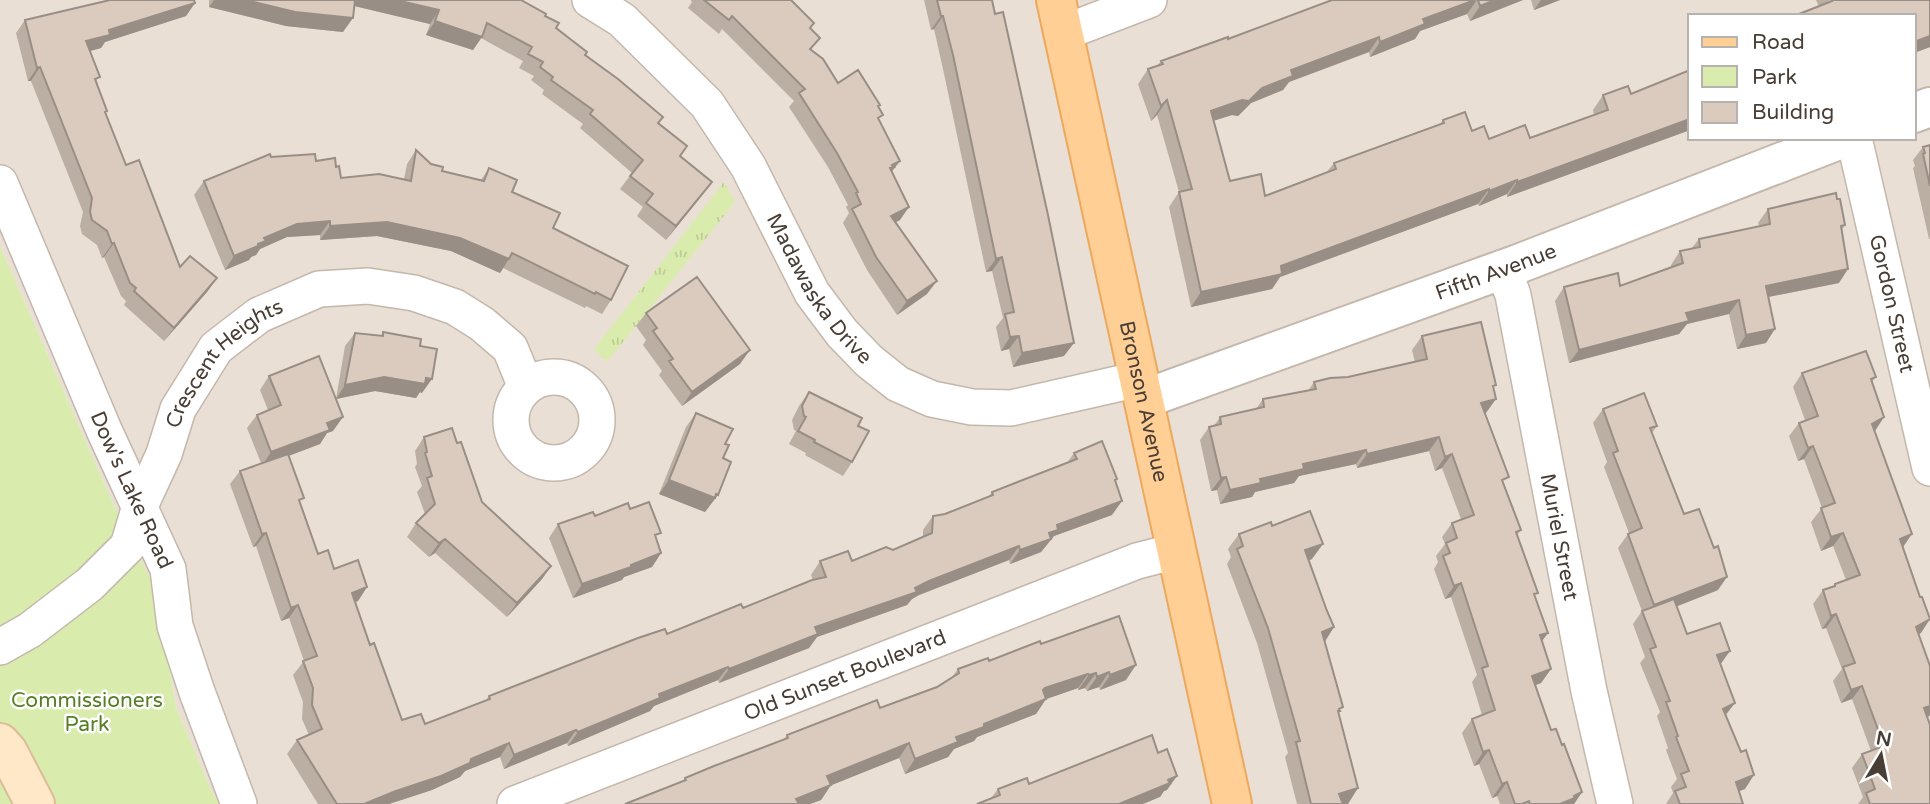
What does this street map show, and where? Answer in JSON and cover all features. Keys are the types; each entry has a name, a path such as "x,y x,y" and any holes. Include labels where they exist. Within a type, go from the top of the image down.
{"main road":[{"name":"Bronson Avenue","path":"1059,16 1232,804"},
{"path":"0,743 8,752 35,804"}],"street":[{"name":"Madawaska Drive","path":"590,0 622,20 707,104 748,166 812,293 842,333 869,361 898,384 932,399 972,407 1011,408 1142,389"},
{"path":"1059,16 1149,0"},
{"name":"Fifth Avenue","path":"1142,389 1503,268 1839,140"},
{"name":"Gordon Street","path":"1854,140 1926,431 1930,468"},
{"name":"Dow's Lake Road","path":"0,183 104,430 168,569 175,626 239,804"},
{"name":"Muriel Street","path":"1503,268 1513,295 1589,691 1615,804"},
{"name":"Crescent Heights","path":"0,647 30,630 90,584 128,546 140,506 164,454 178,410 216,348 259,315 319,289 368,286 414,293 455,307 482,324 510,348 526,387"},
{"name":"Old Sunset Boulevard","path":"515,804 1137,561 1176,551"}],"shaded area":[{"path":"0,0 1930,0 1930,804 219,804 176,707 157,593 107,490 0,246"}],"green space":[{"path":"724,182 735,202 607,362 594,349"},
{"name":"Commissioners Park","path":"0,246 107,490 157,593 176,707 219,804 0,804"}],"building":[{"path":"110,0 194,0 195,3 109,30 110,35 86,41 100,77 95,79 107,111 105,112 126,165 139,160 180,267 190,256 217,278 174,328 134,291 136,288 130,283 107,231 92,220 92,198 40,67 37,68 25,20"},
{"path":"246,0 355,0 353,18 295,12"},
{"path":"396,0 521,0 546,14 545,16 559,23 556,28 587,52 585,55 663,117 658,123 687,146 680,156 712,182 676,226 646,203 653,194 630,176 643,160 590,114 593,110 551,80 553,77 540,67 543,62 528,54 532,47 487,23 482,37 435,21 439,10"},
{"path":"704,0 791,0 814,23 810,28 820,38 810,49 823,59 838,83 858,70 880,105 878,106 883,115 878,118 900,161 890,168 909,207 891,216 937,281 907,301 876,257 852,209 861,204 856,193 858,192 799,93 805,89 732,16 729,20"},
{"path":"937,0 992,0 995,14 1003,12 1074,343 1022,353 1019,336 1010,337 1005,314 1014,312 1002,257 996,259 953,55"},
{"path":"1332,0 1475,0 1423,19 1425,24 1380,42 1379,37 1291,70 1293,76 1262,88 1249,101 1242,100 1211,111 1230,181 1261,174 1265,196 1336,169 1334,163 1444,123 1443,120 1465,112 1472,131 1484,126 1489,139 1525,125 1530,138 1608,110 1603,95 1628,86 1631,94 1688,71 1688,120 1517,182 1489,189 1281,266 1282,274 1201,292 1179,192 1192,189 1167,100 1161,106 1148,69 1163,64 1161,61"},
{"path":"1478,0 1495,0 1480,6"},
{"path":"1930,0 1930,36 1916,41 1916,14 1799,14 1832,1"},
{"path":"1930,145 1930,186 1923,147"},
{"path":"416,150 431,164 443,167 442,171 484,181 489,168 517,180 512,192 560,213 553,228 628,266 611,300 512,253 509,259 460,238 387,222 330,226 330,221 297,224 264,238 266,241 258,246 234,256 204,181 270,154 271,157 315,154 316,161 335,158 341,178 379,174 411,181"},
{"path":"1836,193 1837,199 1840,199 1845,225 1841,226 1848,269 1766,286 1775,329 1746,335 1739,300 1686,313 1689,321 1579,350 1564,287 1618,273 1620,286 1683,263 1680,251 1700,247 1699,239 1770,224 1768,209"},
{"path":"697,277 750,350 692,392 669,361 673,359 653,331 657,328 646,313"},
{"path":"1481,322 1496,385 1493,386 1496,399 1481,403 1509,477 1502,480 1521,530 1516,532 1538,593 1534,594 1548,633 1540,635 1551,669 1532,676 1551,730 1556,729 1562,745 1564,744 1582,792 1560,804 1530,804 1529,801 1515,804 1507,782 1502,784 1489,750 1483,752 1472,719 1495,710 1482,668 1488,666 1461,583 1454,586 1443,556 1450,553 1446,543 1457,538 1452,523 1474,515 1452,454 1445,457 1439,437 1367,454 1366,450 1303,464 1304,469 1260,479 1261,483 1230,490 1226,477 1221,478 1209,427 1221,424 1220,417 1264,407 1263,399 1316,389 1314,382 1427,359 1422,336"},
{"path":"383,332 421,339 420,346 437,349 432,379 426,378 425,384 384,377 345,385 355,333 383,336"},
{"path":"1866,351 1876,377 1871,379 1884,417 1872,424 1912,534 1900,539 1930,619 1916,627 1930,666 1930,706 1924,708 1930,725 1930,804 1870,804 1866,793 1875,789 1862,754 1884,746 1862,686 1851,690 1843,667 1855,663 1836,614 1831,616 1823,590 1860,575 1843,533 1831,537 1821,508 1835,503 1813,446 1808,448 1799,423 1818,416 1802,373"},
{"path":"319,356 343,417 327,423 330,430 271,452 257,415 281,405 269,376"},
{"path":"809,392 862,418 858,426 869,431 852,462 798,431 806,417 802,406"},
{"path":"1644,393 1657,426 1650,428 1684,514 1699,509 1714,548 1718,546 1727,577 1654,605 1628,534 1642,528 1613,453 1618,451 1603,409"},
{"path":"696,413 733,429 725,444 729,445 723,458 731,462 715,498 669,480"},
{"path":"452,428 457,443 461,442 482,502 551,566 517,603 445,539 439,543 416,523 435,504 427,478 432,476 425,453 424,437"},
{"path":"1102,441 1117,479 1115,480 1122,501 1057,525 1058,530 1049,533 1051,539 1020,550 1019,546 929,581 915,588 917,592 815,627 818,634 659,694 660,698 578,732 576,730 514,755 509,743 471,759 470,763 441,776 364,804 337,804 297,740 322,729 312,705 313,688 303,661 317,656 298,605 291,608 266,533 262,534 240,471 288,454 304,498 299,500 318,554 328,550 334,569 358,560 367,587 352,593 370,645 374,643 402,720 421,714 425,724 638,638 665,629 667,634 741,604 743,608 826,577 820,561 848,551 852,561 886,547 893,550 932,533 933,516 993,495 992,492 1077,459 1074,453"},
{"path":"649,502 661,533 655,535 661,553 582,584 558,524 593,512 595,516 628,503 630,509"},
{"path":"1310,511 1323,544 1305,550 1334,627 1322,632 1343,707 1338,711 1358,788 1339,794 1343,804 1311,804 1296,742 1300,741 1268,628 1237,549 1243,546 1239,534 1271,522 1272,526"},
{"path":"1674,599 1687,634 1720,623 1730,651 1717,655 1735,703 1723,709 1741,752 1746,750 1754,775 1736,782 1743,804 1680,804 1675,791 1686,787 1681,774 1689,771 1666,702 1670,701 1650,649 1656,647 1642,611"},
{"path":"1119,616 1136,665 1110,675 1109,672 1097,677 1096,673 1088,674 1045,688 1043,690 1046,699 984,724 984,727 956,737 958,742 915,759 909,743 827,776 831,785 796,799 799,804 625,804 877,700 880,708 937,687 959,673 958,669 988,658 989,661 1040,641 1041,644"},
{"path":"1152,735 1158,753 1167,749 1177,776 1168,780 1170,783 1119,804 977,804 1000,795 998,789 1027,778 1029,784"}]}
